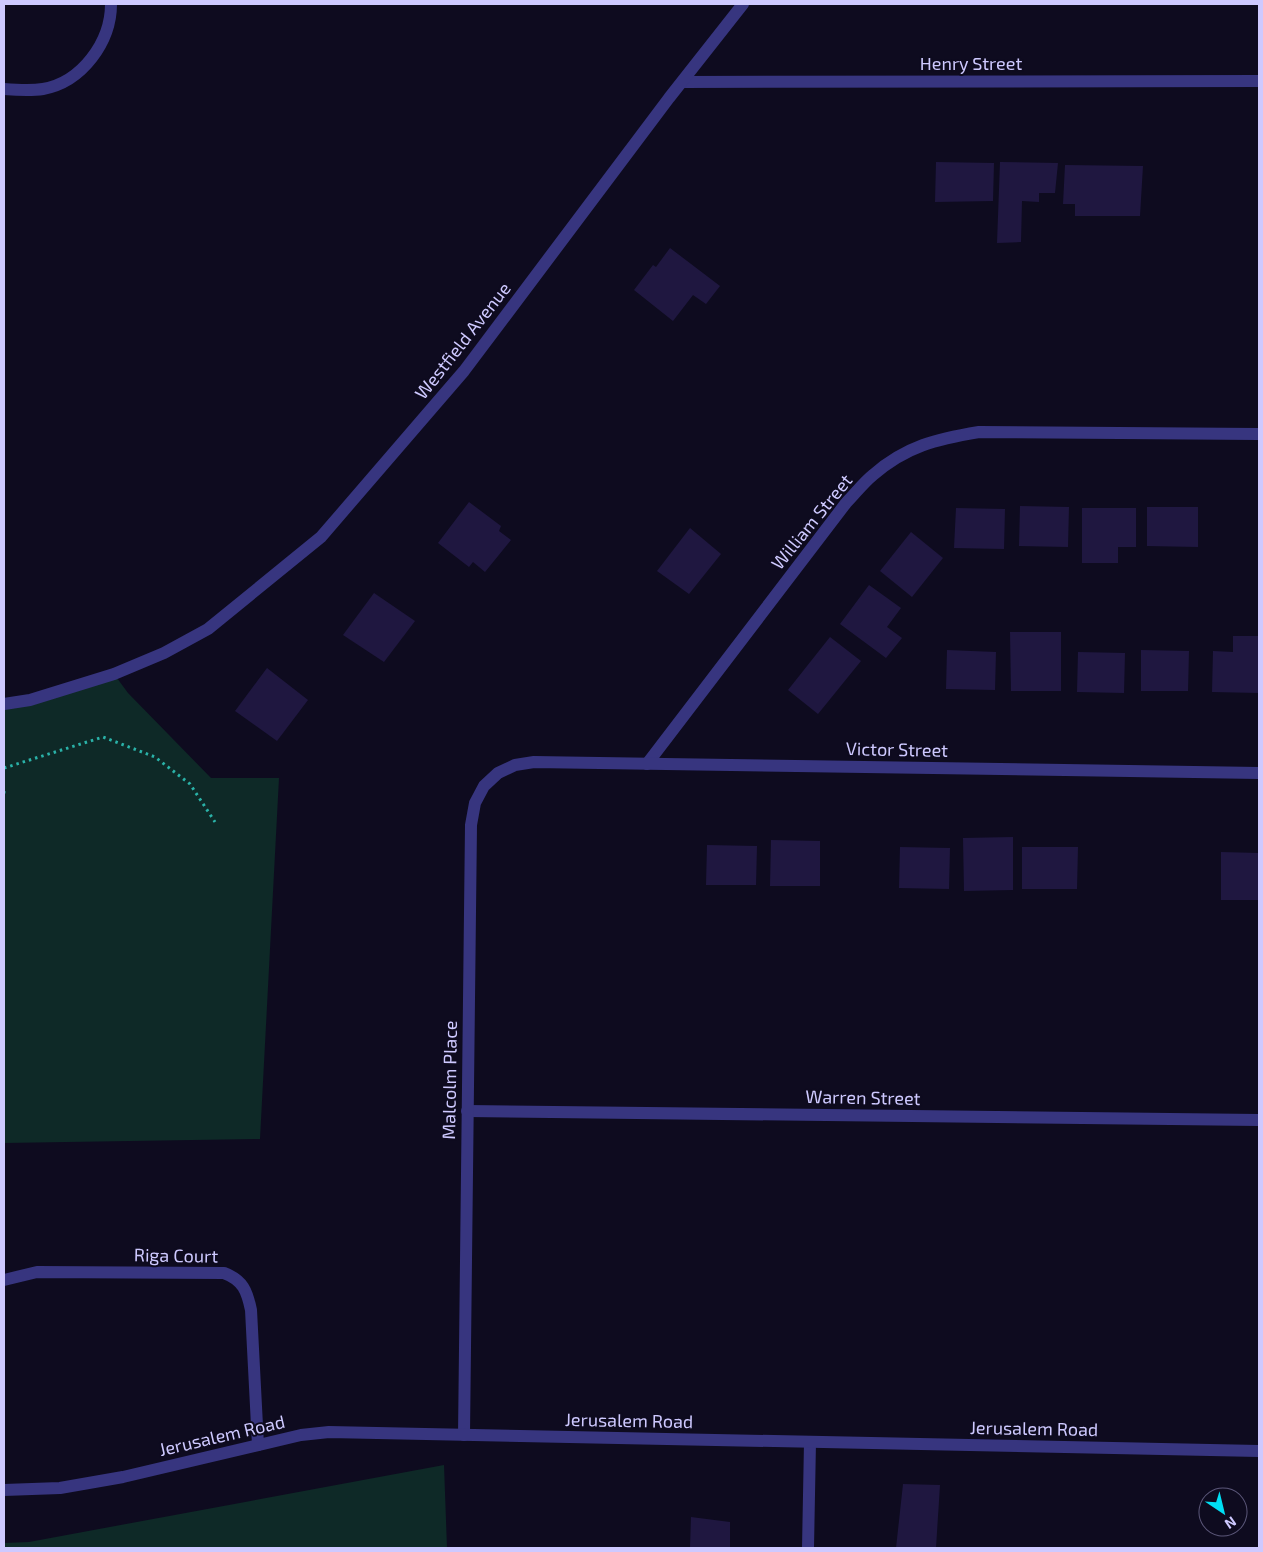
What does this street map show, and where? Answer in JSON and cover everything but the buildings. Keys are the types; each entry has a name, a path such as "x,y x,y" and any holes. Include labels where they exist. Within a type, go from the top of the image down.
{"street":[{"path":"4,89 43,89 60,84 76,74 89,62 104,40 111,14 111,4"},
{"name":"Westfield Avenue","path":"4,704 30,700 114,674 164,653 208,628 321,537 464,371 669,98 743,4"},
{"name":"Henry Street","path":"683,82 1259,81"},
{"name":"William Street","path":"647,764 846,503 873,475 905,453 941,439 978,432 1259,434"},
{"name":"Victor Street","path":"534,762 1259,773"},
{"name":"Malcolm Place","path":"464,1435 471,825 474,803 484,786 498,773 515,765 534,762"},
{"name":"Warren Street","path":"467,1111 1259,1120"},
{"name":"Riga Court","path":"4,1280 38,1272 224,1273 234,1276 243,1286 251,1310 258,1445"},
{"name":"Jerusalem Road","path":"4,1490 60,1488 123,1477 258,1445 329,1432 1259,1452"},
{"path":"808,1548 810,1442"}],"path":[{"path":"4,768 103,738 155,757 190,784 215,822"}],"green space":[{"path":"114,674 128,693 211,778 279,778 260,1139 4,1143 4,704"},
{"path":"444,1465 447,1548 4,1548 4,1543 29,1542"}]}
